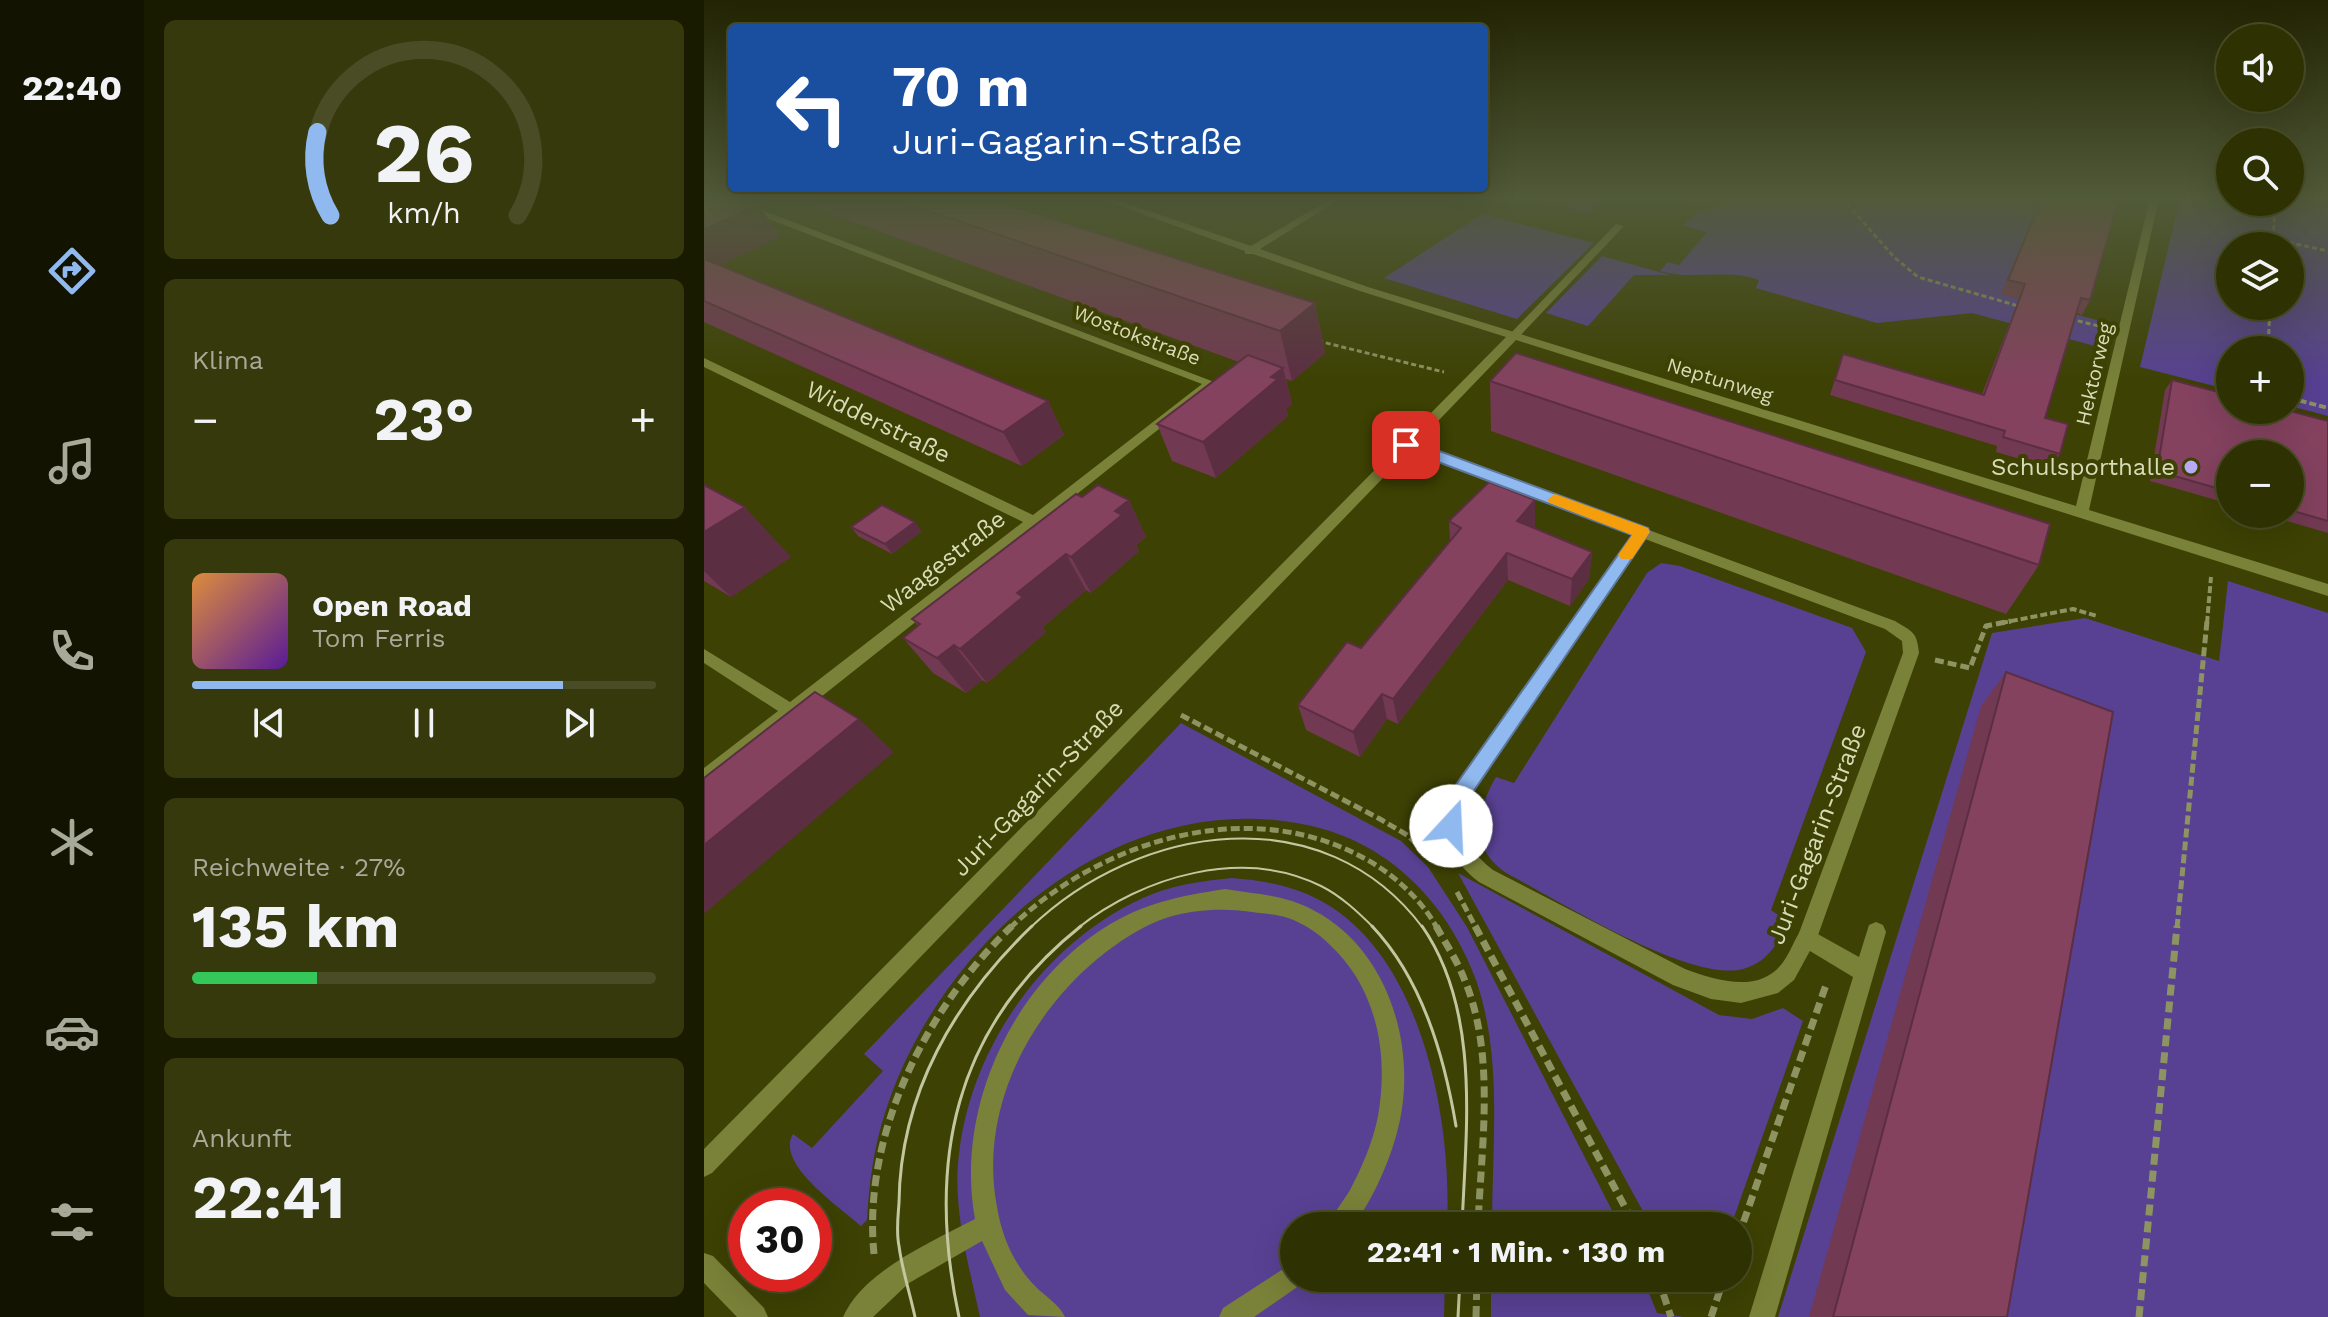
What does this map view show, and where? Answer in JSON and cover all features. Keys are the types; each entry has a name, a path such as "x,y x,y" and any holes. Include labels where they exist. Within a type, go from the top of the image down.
{"street":[{"name":"Wostokstraße","path":"884,259 1211,383"},
{"name":"Neptunweg","path":"1272,259 2328,590"},
{"name":"Juri-Gagarin-Straße","path":"704,1165 1587,259"},
{"name":"Hektorweg","path":"2081,513 2141,259"},
{"name":"Widderstraße","path":"704,362 1034,521"},
{"name":"Waagestraße","path":"704,778 1211,383"},
{"name":"Juri-Gagarin-Straße","path":"1406,445 1642,532 1890,625 1911,641 1911,653 1807,938 1787,973 1771,986 1741,993 1711,989 1680,978 1486,876 1467,860 1455,840 1451,820 1462,792 1642,532"},
{"path":"704,655 791,711"},
{"path":"1052,1317 1026,1296 1007,1274 988,1225 981,1159 982,1131 998,1075 1036,1006 1087,953 1137,920 1189,901 1236,898 1293,910 1330,931 1365,969 1384,1012 1393,1062 1390,1117 1365,1186 1349,1212"},
{"path":"1762,1317 1876,932"},
{"path":"1807,938 1865,972"},
{"path":"856,1317 879,1288 902,1270 988,1225"},
{"path":"704,1265 755,1317"},
{"path":"1232,1317 1280,1284"}],"path":[{"path":"1897,259 1918,277 2028,309"},
{"path":"2058,316 2125,333"},
{"path":"1308,338 1472,380"},
{"path":"2304,402 2328,408"},
{"path":"2139,1317 2213,554"},
{"path":"1933,660 1970,668 1986,626 2073,609 2097,616"},
{"path":"1178,714 1380,819 1407,835 1438,865"},
{"path":"879,1288 873,1245 874,1207 889,1128 922,1045 967,975 1019,919 1095,866 1160,839 1225,826 1276,826 1315,834 1351,848 1396,879 1439,927 1466,982 1482,1070 1478,1212"},
{"path":"1454,886 1628,1212"},
{"path":"1747,1212 1836,955"},
{"path":"1476,1317 1477,1292"},
{"path":"1663,1292 1671,1317"},
{"path":"1711,1317 1719,1292"}],"shaded area":[{"path":"1412,259 1577,259 1517,319 1384,278"},
{"path":"1599,259 1614,259 1670,275 1634,275 1588,326 1546,313"},
{"path":"1684,259 2016,259 2002,294 2100,321 2095,346 1972,313 1877,323 1756,288 1759,280 1747,277 1660,271 1668,262 1679,265"},
{"path":"2165,259 2216,259 2216,320 2304,320 2304,259 2328,259 2328,416 2304,410 2304,336 2216,336 2216,386 2140,367"},
{"path":"1661,563 1680,566 1852,628 1866,652 1771,910 1788,922 1766,957 1743,969 1720,970 1691,964 1624,936 1508,874 1486,853 1481,841 1480,816 1496,777 1514,783 1647,573"},
{"path":"2228,581 2328,613 2328,1317 1778,1317 1992,633 2085,618 2219,661"},
{"path":"1181,723 1401,841 1428,867 1467,927 1613,1212 1492,1212 1494,1102 1490,1040 1476,980 1465,954 1436,907 1397,867 1374,851 1323,829 1251,819 1181,826 1114,849 1053,884 997,931 950,986 912,1048 881,1126 867,1220 861,1226 832,1201 832,1188 817,1188 812,1184 793,1158 790,1146 793,1134 812,1148 883,1071 864,1054"},
{"path":"1458,873 1719,1015 1752,1019 1783,1008 1803,1021 1736,1212 1643,1212"},
{"path":"1232,878 1275,884 1302,892 1340,913 1369,941 1394,975 1413,1014 1428,1056 1438,1100 1444,1144 1447,1212 1280,1212 1280,1292 1445,1292 1444,1317 980,1317 963,1236 957,1174 966,1114 996,1038 1018,1003 1044,971 1074,942 1107,918 1143,898 1198,882"},
{"path":"1491,1292 1649,1292 1657,1313 1684,1317 1491,1317"}],"building":[{"path":"705,259 1048,401 1003,432 704,301"},
{"path":"1071,259 1179,259 1315,303 1280,331"},
{"path":"2017,259 2102,259 2090,300 2081,298 2045,418 2068,424 2060,454 2003,437 2005,431 1835,380 1843,354 1984,395 2025,284 2008,280"},
{"path":"1516,353 2050,524 2039,565 1490,381"},
{"path":"1248,355 1283,368 1271,377 1278,379 1203,442 1157,424"},
{"name":"Schulsporthalle","path":"2172,380 2216,391 2216,424 2304,424 2304,415 2328,421 2328,521 2304,514 2304,440 2216,440 2216,488 2157,471"},
{"path":"1489,482 1535,500 1517,521 1592,552 1572,579 1507,553 1393,699 1382,694 1353,732 1298,705 1347,642 1361,648 1461,528 1449,521"},
{"path":"704,485 745,507 704,532"},
{"path":"1098,485 1129,500 1115,511 1122,515 1071,557 1066,554 1017,593 1023,597 960,649 954,645 937,658 903,638 920,624 912,619 1076,494 1082,497"},
{"path":"882,505 915,522 885,544 851,527"},
{"path":"2006,672 2113,712 2007,1317 1833,1317"},
{"path":"815,692 859,719 704,845 704,778"}],"tram line":[{"path":"1030,928 1074,892 1123,865 1176,847 1230,839 1284,842 1335,857 1382,886 1423,928"},
{"path":"1078,928 1132,894 1195,873 1227,868 1291,874 1321,886 1342,899 1372,926"},
{"path":"959,1317 946,1205 949,1153 960,1102 977,1054 1003,1008 1038,966 1081,926"},
{"path":"1372,926 1405,970 1428,1019 1445,1072 1456,1126"},
{"path":"1422,926 1441,959 1454,995 1462,1032 1467,1110 1463,1212"},
{"path":"915,1317 897,1230 902,1163 909,1124 921,1087 956,1017 979,985 1030,928"},
{"path":"1458,1317 1459,1292"}],"slow traffic":[{"path":"1555,500 1642,532 1627,555"}],"place":[{"name":"Schulsporthalle","path":"2191,467"}],"route":[{"path":"1406,445 1642,532 1462,792 1452,811 1451,826"}]}
